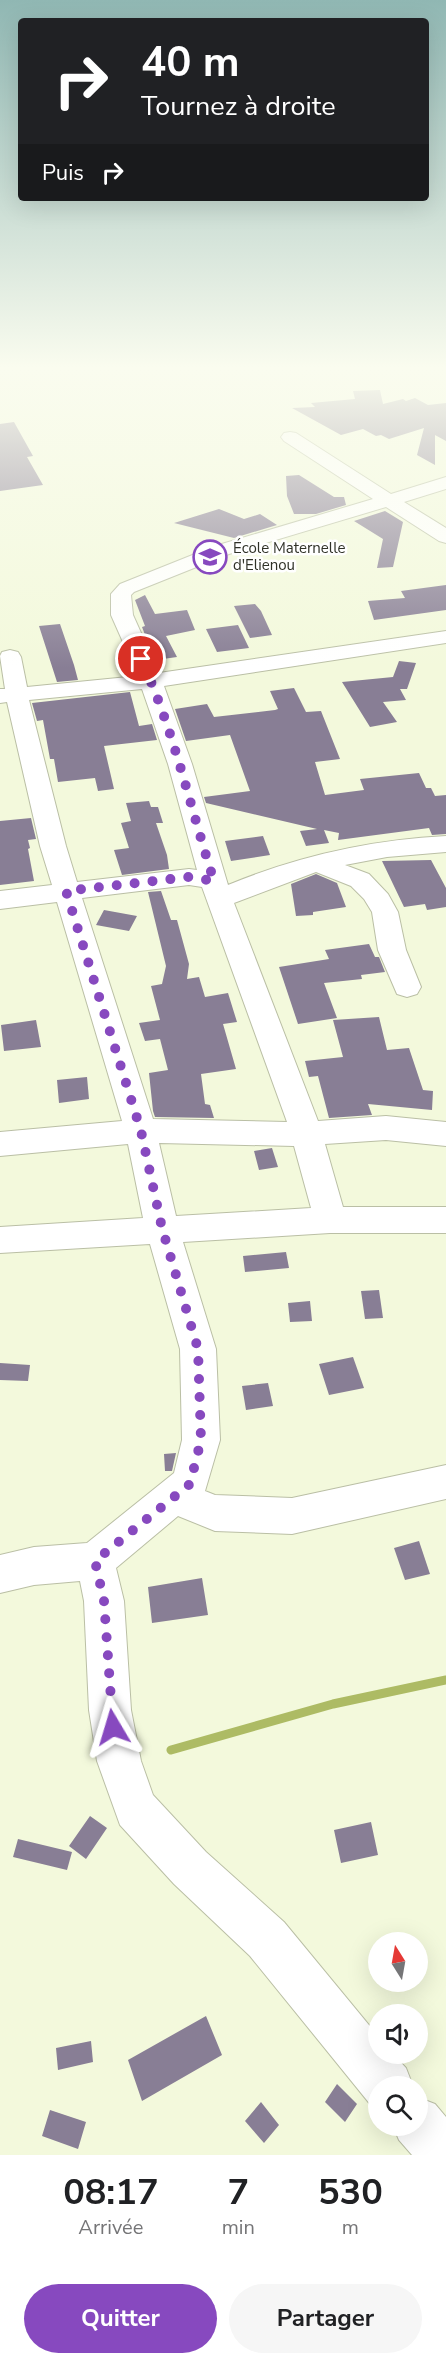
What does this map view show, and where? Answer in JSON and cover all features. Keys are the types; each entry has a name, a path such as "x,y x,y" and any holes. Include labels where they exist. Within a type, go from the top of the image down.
{"street":[{"path":"334,467 446,537"},
{"path":"330,1220 307,1134 217,890 196,826 180,765 151,681 122,615 121,594 127,588 222,550 446,483"},
{"path":"8,696 151,681 446,637"},
{"path":"0,1574 34,1566 95,1561 190,1484 201,1440 198,1349 162,1228 141,1131 8,696 10,657"},
{"path":"0,900 189,877 217,890 315,863 373,850 446,844"},
{"path":"315,863 360,880 375,894 385,912 392,950 407,987"},
{"path":"0,1144 141,1131 307,1134 386,1128 446,1134"},
{"path":"0,1240 162,1228 330,1220 446,1220"},
{"path":"176,1497 215,1513 292,1516 446,1482"},
{"path":"95,1561 104,1601 110,1710 119,1761 136,1809 190,1868 267,1939 380,2076"},
{"path":"428,2135 445,2155"}],"building":[{"path":"0,467 32,467 43,485 0,491"},
{"path":"299,475 334,497 344,497 346,505 316,514 294,514 287,496 286,476"},
{"path":"219,509 244,519 260,514 277,525 234,538 174,523"},
{"path":"385,511 403,522 393,567 377,568 383,539 354,521"},
{"path":"446,585 446,610 374,620 368,601 405,598 401,591"},
{"path":"145,595 155,614 187,610 195,630 166,636 177,657 156,660 142,627 145,626 135,600"},
{"path":"255,604 261,611 272,635 250,638 234,606"},
{"path":"60,624 78,680 57,682 39,626"},
{"path":"238,625 249,648 217,652 206,629"},
{"path":"399,661 416,663 407,689 400,689 406,700 383,702 397,722 370,727 342,682 393,677"},
{"path":"294,688 306,712 321,711 340,759 315,762 325,795 364,790 360,779 419,773 426,788 431,788 435,796 446,795 446,834 432,835 429,828 338,840 339,833 324,830 329,843 306,846 300,831 317,829 206,803 204,797 250,791 230,735 186,741 175,709 207,704 214,717 275,710 278,709 270,691"},
{"path":"130,692 139,726 152,724 157,740 104,746 114,789 98,791 95,778 58,782 54,759 50,759 43,720 37,721 32,703"},
{"path":"149,801 151,807 158,807 163,823 156,823 167,855 169,869 122,875 114,850 129,848 121,823 131,821 126,803"},
{"path":"31,818 36,839 28,840 30,848 28,849 34,881 0,885 0,821"},
{"path":"263,836 270,855 231,861 225,841"},
{"path":"431,860 446,888 446,907 427,910 425,904 404,907 382,861"},
{"path":"316,874 337,883 346,907 313,912 313,915 296,916 291,884"},
{"path":"161,891 171,920 177,920 189,964 187,979 199,977 205,997 228,993 237,1022 223,1024 236,1069 201,1074 205,1104 210,1105 214,1118 155,1117 153,1111 149,1073 168,1070 160,1039 145,1041 139,1023 160,1020 151,986 162,984 166,966 148,892"},
{"path":"104,910 137,916 129,931 96,925"},
{"path":"369,944 375,957 379,957 385,972 361,975 362,979 324,983 337,1018 298,1024 279,967 329,959 325,950"},
{"path":"379,1017 387,1050 409,1048 423,1090 433,1091 432,1110 368,1104 372,1115 329,1118 318,1076 309,1077 305,1061 343,1057 333,1020"},
{"path":"36,1020 41,1047 4,1051 1,1025"},
{"path":"87,1077 89,1099 59,1103 57,1080"},
{"path":"272,1148 278,1167 259,1170 254,1151"},
{"path":"286,1252 289,1268 245,1272 243,1256"},
{"path":"379,1290 383,1318 365,1319 361,1291"},
{"path":"310,1301 312,1321 290,1322 288,1303"},
{"path":"353,1357 364,1388 329,1395 319,1364"},
{"path":"0,1363 30,1365 28,1381 0,1380"},
{"path":"268,1383 273,1406 246,1410 242,1386"},
{"path":"176,1453 172,1471 165,1471 164,1454"},
{"path":"419,1541 430,1574 405,1580 394,1548"},
{"path":"202,1578 208,1615 152,1623 148,1587"},
{"path":"90,1816 107,1828 86,1859 69,1846"},
{"path":"371,1822 378,1855 341,1863 334,1830"},
{"path":"18,1839 72,1852 67,1870 13,1857"},
{"path":"206,2016 222,2055 142,2101 128,2060"},
{"path":"91,2041 93,2062 58,2070 56,2048"},
{"path":"337,2084 357,2104 345,2122 325,2102"},
{"path":"261,2102 279,2125 264,2143 245,2121"},
{"path":"50,2110 86,2122 78,2149 42,2136"}],"waterway":[{"path":"171,1750 333,1704 446,1680"}],"place":[{"name":"École Maternelle d'Elienou","path":"210,557"}],"route":[{"path":"113,1727 104,1601 95,1561 190,1484 201,1440 198,1349 162,1228 141,1131 66,891 189,877 214,881 196,826 180,765 141,659"}]}
